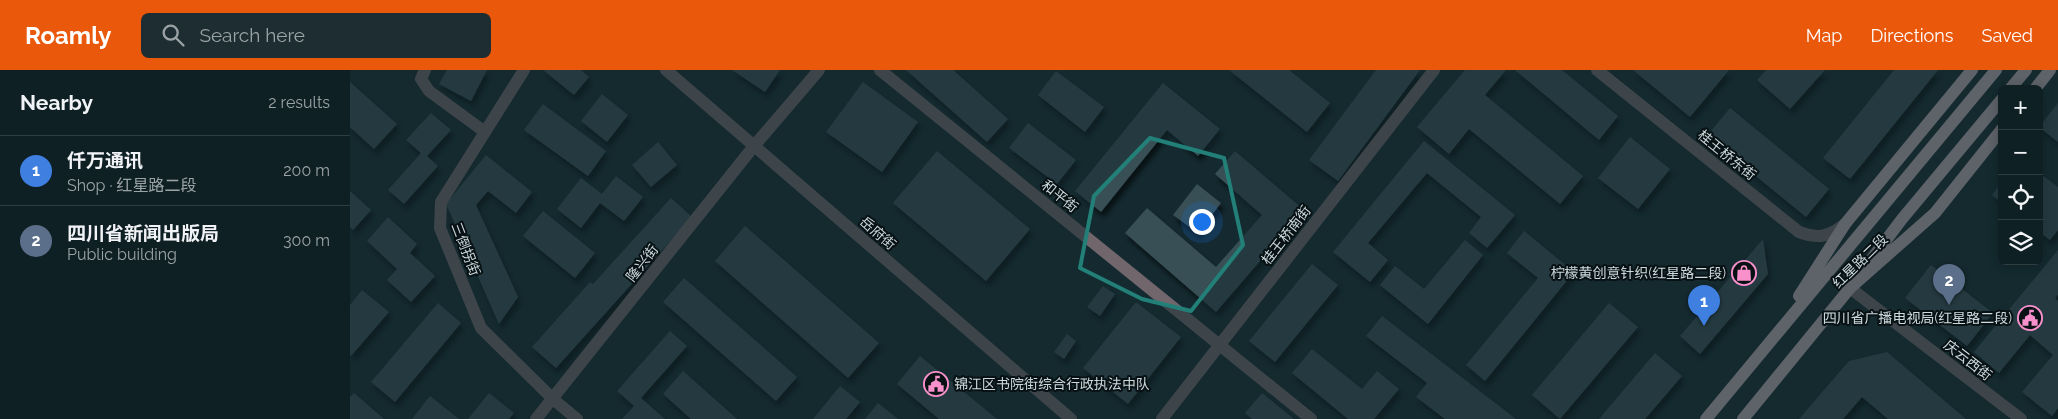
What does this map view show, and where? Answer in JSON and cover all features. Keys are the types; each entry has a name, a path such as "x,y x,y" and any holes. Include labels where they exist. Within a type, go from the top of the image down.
{"main road":[{"name":"红星路二段","path":"1768,344 1845,224 1972,70"},
{"name":"红星路二段","path":"1706,419 1996,70"},
{"path":"2013,85 2026,70"},
{"path":"2037,85 2050,70"},
{"path":"1850,288 1902,219 1998,104"},
{"name":"红星路二段","path":"1743,419 1850,288 1935,213 1998,135"}],"street":[{"path":"425,70 421,79 429,91 485,132"},
{"name":"三倒拐街","path":"524,70 441,202 440,228 481,328 577,419"},
{"name":"岳府街","path":"666,70 1071,419"},
{"name":"隆兴街","path":"536,419 554,399 754,146 819,70"},
{"name":"和平街","path":"880,70 1311,419"},
{"name":"桂王桥南街","path":"1162,419 1434,70"},
{"name":"桂王桥东街","path":"1597,70 1799,232 1820,238 1836,232 1845,224"},
{"name":"庆云西街","path":"1850,288 2021,419"}],"highlighted area":[{"path":"1150,138 1224,158 1243,245 1191,311 1142,299 1080,268 1094,196"}],"building":[{"path":"447,70 487,70 471,101 439,84"},
{"path":"543,70 581,70 589,77 574,95"},
{"path":"732,70 780,70 765,92"},
{"path":"906,70 953,70 1008,119 987,142"},
{"path":"1229,70 1289,70 1330,103 1307,132"},
{"path":"1376,70 1420,70 1338,181 1309,160"},
{"path":"1465,70 1506,70 1485,95 1583,176 1560,204 1469,129 1449,154 1417,127"},
{"path":"1515,70 1562,70 1618,116 1599,140"},
{"path":"1633,70 1729,70 1690,117"},
{"path":"1766,70 1825,70 1790,109 1757,80"},
{"path":"1894,70 1938,70 1850,179 1823,158"},
{"path":"1056,71 1104,107 1085,132 1038,95"},
{"path":"350,82 397,124 374,149 350,127"},
{"path":"863,82 918,122 882,172 826,132"},
{"path":"1163,83 1220,129 1198,156 1167,130 1101,212 1075,191"},
{"path":"602,94 628,115 607,142 581,121"},
{"path":"2058,103 2058,142 2043,130 2043,122"},
{"path":"543,104 606,151 588,176 524,130"},
{"path":"1730,108 1829,189 1806,217 1707,136"},
{"path":"431,113 451,130 427,156 438,166 404,204 388,190 421,153 406,140"},
{"path":"1028,123 1076,160 1057,184 1009,148"},
{"path":"1630,137 1670,169 1638,209 1598,178"},
{"path":"1424,141 1515,215 1487,248 1469,233 1481,217 1427,173 1368,243 1388,260 1370,282 1333,252"},
{"path":"658,142 677,165 651,187 632,165"},
{"path":"937,151 1030,229 986,281 893,203"},
{"path":"1235,151 1304,210 1216,312 1125,233 1147,208 1216,267 1262,215 1215,174"},
{"path":"486,155 532,192 516,213 488,191 476,205 518,297 499,324 446,204"},
{"path":"616,176 643,197 624,221 600,203 581,228 557,209 581,178 602,194"},
{"path":"2043,176 2058,187 2058,230 2050,240 2043,235"},
{"path":"1197,184 1221,203 1198,233 1173,215"},
{"path":"1998,187 1998,200 1992,195"},
{"path":"350,191 371,210 353,230 350,227"},
{"path":"671,198 692,217 556,368 532,347 590,282 593,284"},
{"path":"543,211 595,253 575,278 523,236"},
{"path":"388,217 417,244 410,253 435,276 411,302 387,280 397,269 367,241"},
{"path":"745,226 879,343 848,378 715,261"},
{"path":"1524,231 1574,272 1485,381 1466,365 1538,278 1507,253"},
{"path":"1763,239 1768,274 1700,354 1680,336"},
{"path":"1465,240 1483,255 1428,324 1380,285 1395,266 1424,289"},
{"name":"四川省广播电视局(红星路二段)","path":"2058,250 2058,295 2055,298 2058,301 2058,408 2052,416 2022,392 2053,355 2030,335 1999,373 1974,352"},
{"path":"1312,264 1338,285 1275,362 1249,341"},
{"path":"1931,265 1993,313 1967,346 1905,298"},
{"path":"684,278 797,377 776,401 663,302"},
{"path":"1103,286 1115,294 1100,316 1087,307"},
{"path":"362,290 389,312 351,356 350,305"},
{"path":"1136,302 1181,337 1128,404 1083,368"},
{"path":"438,303 461,323 395,402 371,382"},
{"path":"1609,303 1638,327 1560,419 1532,395"},
{"path":"1382,316 1516,419 1445,419 1416,397 1427,383 1366,336"},
{"path":"670,331 687,346 641,398 665,419 622,419 634,406 617,391"},
{"path":"1067,334 1076,341 1064,359 1054,352"},
{"path":"1312,349 1362,389 1377,371 1399,389 1374,419 1348,419 1292,373"},
{"path":"1887,352 1966,419 1888,419 1862,397 1843,419 1799,419 1849,361"},
{"path":"1655,353 1682,376 1645,419 1599,419"},
{"path":"920,356 997,419 939,419 897,384"},
{"path":"683,371 737,419 691,419 663,394"},
{"path":"840,386 860,402 846,419 813,419"},
{"path":"354,393 384,419 350,419 350,397"},
{"path":"489,393 514,413 509,419 468,419"},
{"path":"1262,393 1294,419 1252,419 1245,413"},
{"path":"430,396 459,419 412,419"},
{"path":"878,403 898,419 865,419"}],"place":[{"name":"柠檬黄创意针织(红星路二段)","path":"1744,273"},
{"name":"四川省新闻出版局","path":"1949,305"},
{"name":"四川省广播电视局(红星路二段)","path":"2030,318"},
{"name":"仟万通讯","path":"1704,326"},
{"name":"锦江区书院街综合行政执法中队","path":"936,384"}]}
